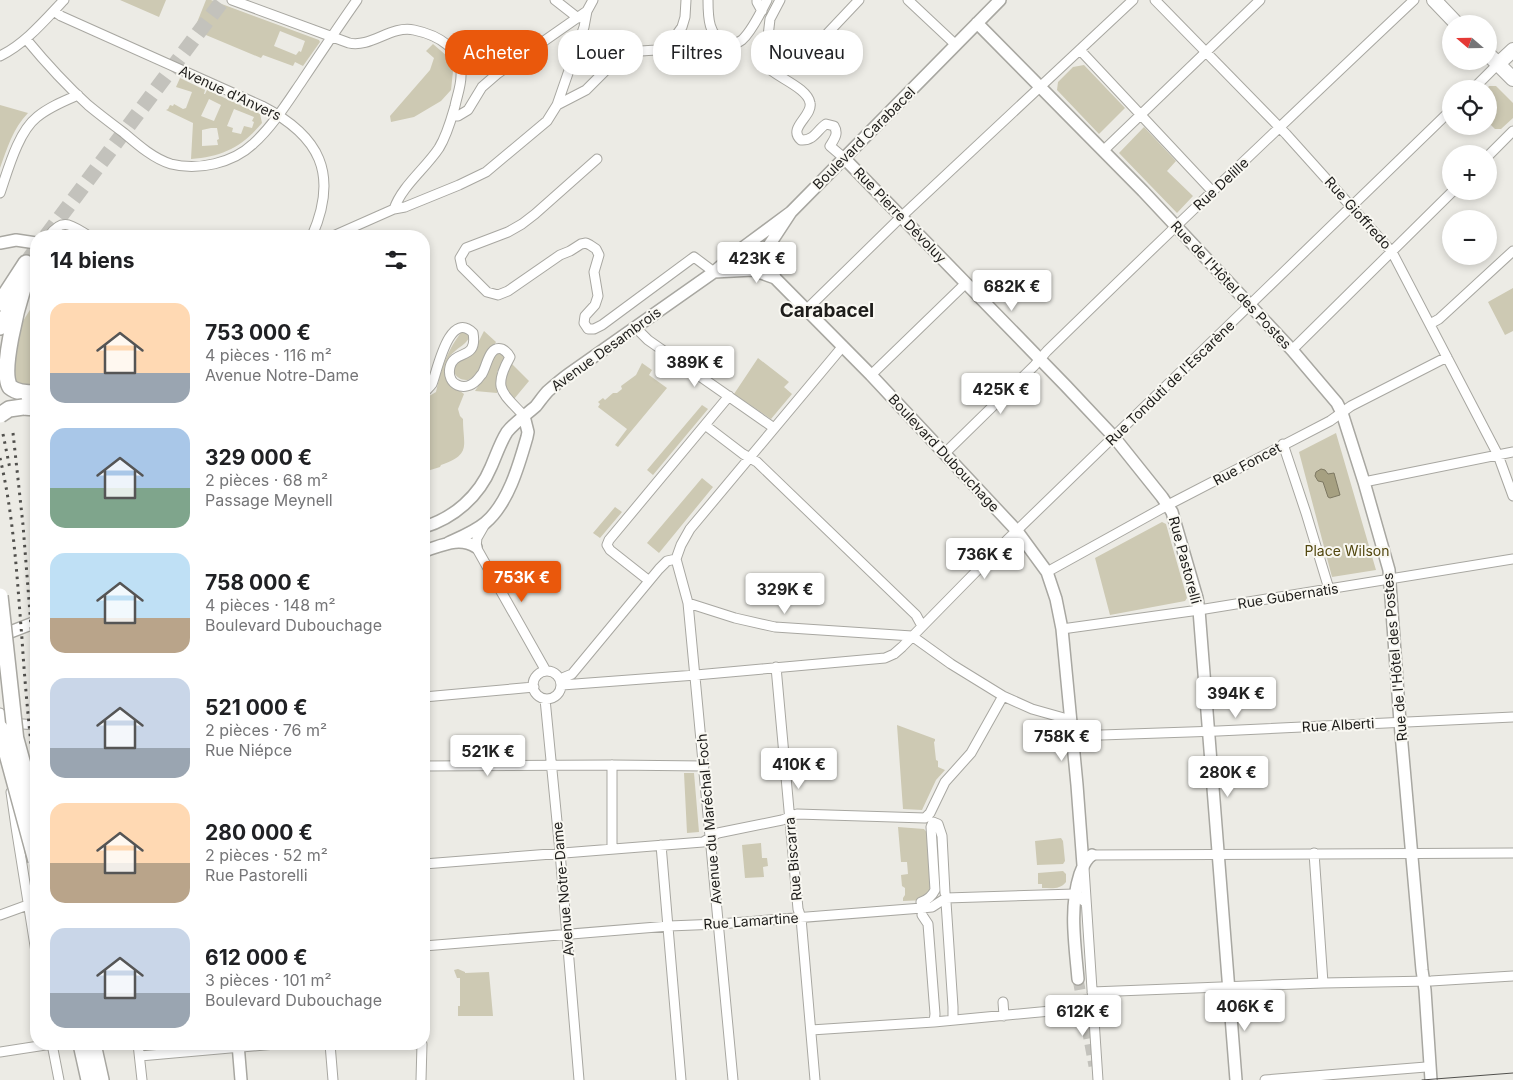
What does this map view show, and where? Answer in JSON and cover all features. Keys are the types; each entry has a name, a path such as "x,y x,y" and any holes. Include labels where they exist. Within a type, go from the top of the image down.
{"highway":[{"path":"0,303 20,281 30,266"},
{"path":"0,287 20,281"},
{"path":"0,327 20,281"},
{"path":"20,281 6,346 3,376 12,389 30,393"},
{"path":"0,415 9,409 30,407"},
{"path":"0,596 16,741"},
{"path":"0,686 30,791"},
{"path":"0,721 30,838"},
{"path":"82,1050 89,1080"},
{"path":"94,1050 101,1080"}],"main road":[{"name":"Boulevard Carabacel","path":"714,272 736,252 791,212 1000,0"},
{"path":"1434,0 1448,15"},
{"name":"Rue de l'Hôtel des Postes","path":"977,23 1250,305 1292,350 1337,403 1342,413 1389,570 1400,722 1424,981 1431,1080"},
{"path":"1498,58 1513,50"},
{"path":"1498,65 1513,79"},
{"name":"Rue Pierre Dévoluy","path":"844,158 1039,359"},
{"name":"Boulevard Carabacel","path":"714,272 750,260 768,247 791,212"},
{"path":"0,244 16,240 30,242"},
{"name":"Boulevard Dubouchage","path":"768,247 775,278"},
{"name":"Boulevard Dubouchage","path":"714,272 743,269 760,271 775,278 871,375 1017,531 1047,572 1056,599 1062,629 1083,865"},
{"name":"Avenue Desambrois","path":"430,524 457,510 475,494 486,479 506,434 547,392 569,374 714,272"},
{"name":"Rue Pastorelli","path":"1039,359 1114,437 1168,505 1172,512 1192,581 1199,610 1236,1080"},
{"path":"430,549 470,533 486,522 507,494 515,476 527,437 528,432 524,416"},
{"path":"448,543 468,543 476,547"},
{"path":"0,636 30,624"},
{"name":"Boulevard Dubouchage","path":"1078,979 1073,917 1075,894 1083,865 1086,859 1092,855"},
{"path":"238,1050 241,1080"}],"street":[{"path":"0,56 26,39 64,0"},
{"path":"232,0 348,43 358,44 397,30 411,29 444,42 457,55 462,73 461,83 449,126 438,149 401,195 394,209"},
{"path":"26,39 89,106 135,142 159,159 171,164 203,166 219,163 238,155 252,145 278,114 357,0"},
{"path":"555,0 578,18"},
{"path":"347,230 394,209 459,185 486,172 547,122 557,105 584,27 587,12 593,0"},
{"path":"557,105 586,90 612,64 641,51 656,50 672,41 685,17 686,0"},
{"path":"708,0 708,18 716,37 725,42 736,43 742,40 762,11 767,0"},
{"path":"757,0 762,11"},
{"path":"780,0 770,19 766,66 791,82 810,100 811,107 799,126 797,131 798,138 806,140 816,134 824,125 834,126 836,135 830,146 844,158"},
{"path":"831,30 859,0"},
{"path":"908,0 956,45"},
{"path":"806,310 902,216 1133,0"},
{"name":"Rue Gioffredo","path":"1155,0 1280,128 1392,252 1498,455 1513,496"},
{"path":"1103,151 1260,0"},
{"name":"Rue Delille","path":"944,454 1175,226 1414,0"},
{"name":"Avenue d'Anvers","path":"54,11 60,16 278,114 306,136 315,149 323,173 324,197 320,217 315,230"},
{"path":"452,116 458,116 468,110 478,92 489,80 587,12"},
{"path":"1080,50 1213,192"},
{"path":"0,193 18,144 28,126 54,106 78,95"},
{"name":"Rue Tonduti de l'Escarène","path":"776,667 885,658 894,654 1017,531 1442,119"},
{"path":"1497,147 1513,131"},
{"path":"597,158 522,224 508,232 466,248 460,258 462,267 487,292 498,295 508,291 560,255 581,244 590,244 598,251 599,258 594,272 598,296 595,305 584,319 585,326 592,330 602,325 694,257 714,272"},
{"path":"1292,350 1444,200"},
{"path":"53,230 55,227 63,224 78,230"},
{"path":"1430,324 1439,319 1513,251"},
{"path":"871,375 966,282"},
{"path":"635,327 648,340 774,428"},
{"path":"430,386 439,357 453,333 464,328 469,329 473,333 474,346 470,352 457,357 452,362 450,376 453,382 460,386 468,386 474,382 482,374 494,350 500,348 509,354 510,357 500,377 503,392 524,416"},
{"path":"561,682 572,674 648,580 667,561 676,559 680,546 690,529 843,346"},
{"name":"Rue Foncet","path":"1047,572 1168,505 1330,421 1351,406 1447,357"},
{"path":"648,580 610,550 608,542 610,537 729,396"},
{"path":"705,425 757,462 916,615 922,626"},
{"path":"1284,444 1328,589"},
{"path":"1364,482 1513,452"},
{"path":"486,522 477,538 476,547 546,671"},
{"name":"Avenue du Maréchal Foch","path":"676,559 688,603 696,675 733,1080"},
{"name":"Rue Gubernatis","path":"1062,629 1199,610 1513,559"},
{"path":"688,603 735,618 775,626 912,636 951,664 1004,696 1032,709 1071,720"},
{"path":"561,682 696,675 776,667"},
{"name":"Rue Biscarra","path":"776,667 815,1080"},
{"path":"546,671 555,673 561,682 559,694 550,699 538,695 534,687 535,678 538,674 546,671"},
{"path":"430,696 534,687"},
{"path":"430,863 703,842 718,833 782,820 797,814 922,819 928,817 945,782 971,753 1004,696"},
{"name":"Avenue Notre-Dame","path":"546,699 579,1080"},
{"name":"Rue Alberti","path":"1072,736 1513,717"},
{"path":"30,724 0,721 16,827 30,894"},
{"path":"612,764 612,849"},
{"path":"430,766 612,764 704,766"},
{"path":"922,902 932,896 935,890 931,827 933,822 938,824 942,836 953,1020"},
{"path":"662,846 681,1080"},
{"path":"1314,853 1323,983"},
{"path":"1092,855 1513,853"},
{"name":"Boulevard Dubouchage","path":"1083,865 1098,1080"},
{"path":"1075,894 1086,903"},
{"name":"Rue Lamartine","path":"430,946 668,926 719,924 927,908 946,898 1075,894"},
{"path":"0,915 30,904"},
{"path":"922,915 928,924 934,1022"},
{"path":"1092,992 1424,981 1513,976"},
{"path":"1003,1002 1004,1016"},
{"path":"811,1030 934,1022 1092,1007"},
{"path":"0,1052 30,1047"},
{"path":"53,1050 59,1080"},
{"path":"139,1050 142,1080"},
{"path":"140,1056 199,1050"},
{"path":"330,1050 333,1080"},
{"path":"421,1080 422,1050"},
{"path":"1265,1080 1426,1067"}],"green space":[{"path":"120,0 166,0 159,17"},
{"path":"206,0 211,0 319,40 320,42 303,66 295,62 293,66 263,55 261,58 194,30","holes":["280,31 305,41 301,52 299,51 296,55 274,46"]},
{"path":"433,44 445,54 445,75 453,75 451,90 441,101 414,117 391,122 390,116 430,70 434,58 426,51"},
{"path":"1084,65 1125,108 1099,134 1057,90 1058,82 1073,67"},
{"path":"180,78 205,90 204,94 207,90 260,114 262,123 247,138 231,149 212,156 191,159 193,123 166,110 170,105 173,106 174,104 183,109 186,108 192,92 176,87","holes":["209,99 221,105 214,121 201,116","234,109 254,117 252,128 244,126 241,134 232,132 233,128 227,126","217,128 218,145 202,146 202,130"]},
{"path":"1497,87 1513,103 1513,118 1501,129 1497,129"},
{"path":"0,105 28,113 14,132 0,168"},
{"path":"1144,127 1176,161 1167,171 1193,196 1177,213 1119,153"},
{"path":"1513,288 1513,331 1505,335 1488,302"},
{"path":"30,310 30,387 25,389 10,381 13,337"},
{"path":"462,331 468,334 469,338 448,358 444,369 449,383 464,394 458,409 463,419 464,448 458,457 430,470 430,396 436,392 445,360"},
{"path":"484,331 496,342 476,375 468,380 459,378 455,374 454,366 459,360 473,352"},
{"path":"498,350 507,357 497,372 497,393 475,391 488,370"},
{"path":"758,358 789,382 784,387 792,394 771,419 734,394"},
{"path":"510,362 529,381 514,399 504,386 505,373"},
{"path":"642,363 652,370 649,375 667,388 618,447 615,445 627,429 598,407 600,404 598,402 603,398 605,400 613,393 617,393 622,389 621,386 636,375"},
{"path":"702,405 708,409 653,475 647,470"},
{"name":"Place Wilson","path":"1336,433 1376,570 1332,577 1299,452"},
{"path":"702,478 713,487 659,553 647,543"},
{"path":"615,507 622,512 600,538 593,533"},
{"path":"1162,522 1166,524 1187,598 1185,601 1110,615 1095,558"},
{"path":"897,725 935,739 938,767 945,770 936,780 922,810 903,809"},
{"path":"684,773 694,773 699,832 687,833"},
{"path":"898,827 924,829 928,834 933,890 925,900 903,901 905,888 902,886 901,875 908,874 907,862 901,862"},
{"path":"1061,838 1065,861 1063,864 1037,865 1035,841"},
{"path":"761,843 762,858 767,858 768,866 763,867 764,877 745,878 742,845"},
{"path":"1063,871 1066,874 1064,885 1055,888 1042,888 1042,884 1038,884 1038,873"},
{"path":"458,969 465,973 489,972 493,1016 458,1016 460,978 457,978 454,970"}],"shaded area":[{"path":"1321,469 1325,470 1328,474 1334,473 1340,495 1328,497 1323,482 1318,481 1315,476 1316,472"}],"tunnel":[{"path":"50,230 223,0"},
{"path":"26,263 30,257"},
{"path":"1078,979 1094,1066"}],"tram line":[{"path":"1422,1080 1513,1073"}],"railway":[{"path":"13,433 30,613"},
{"path":"3,434 10,469"},
{"path":"0,458 9,503 14,548 30,733"}],"district":[{"name":"Carabacel","path":"827,310"}]}
